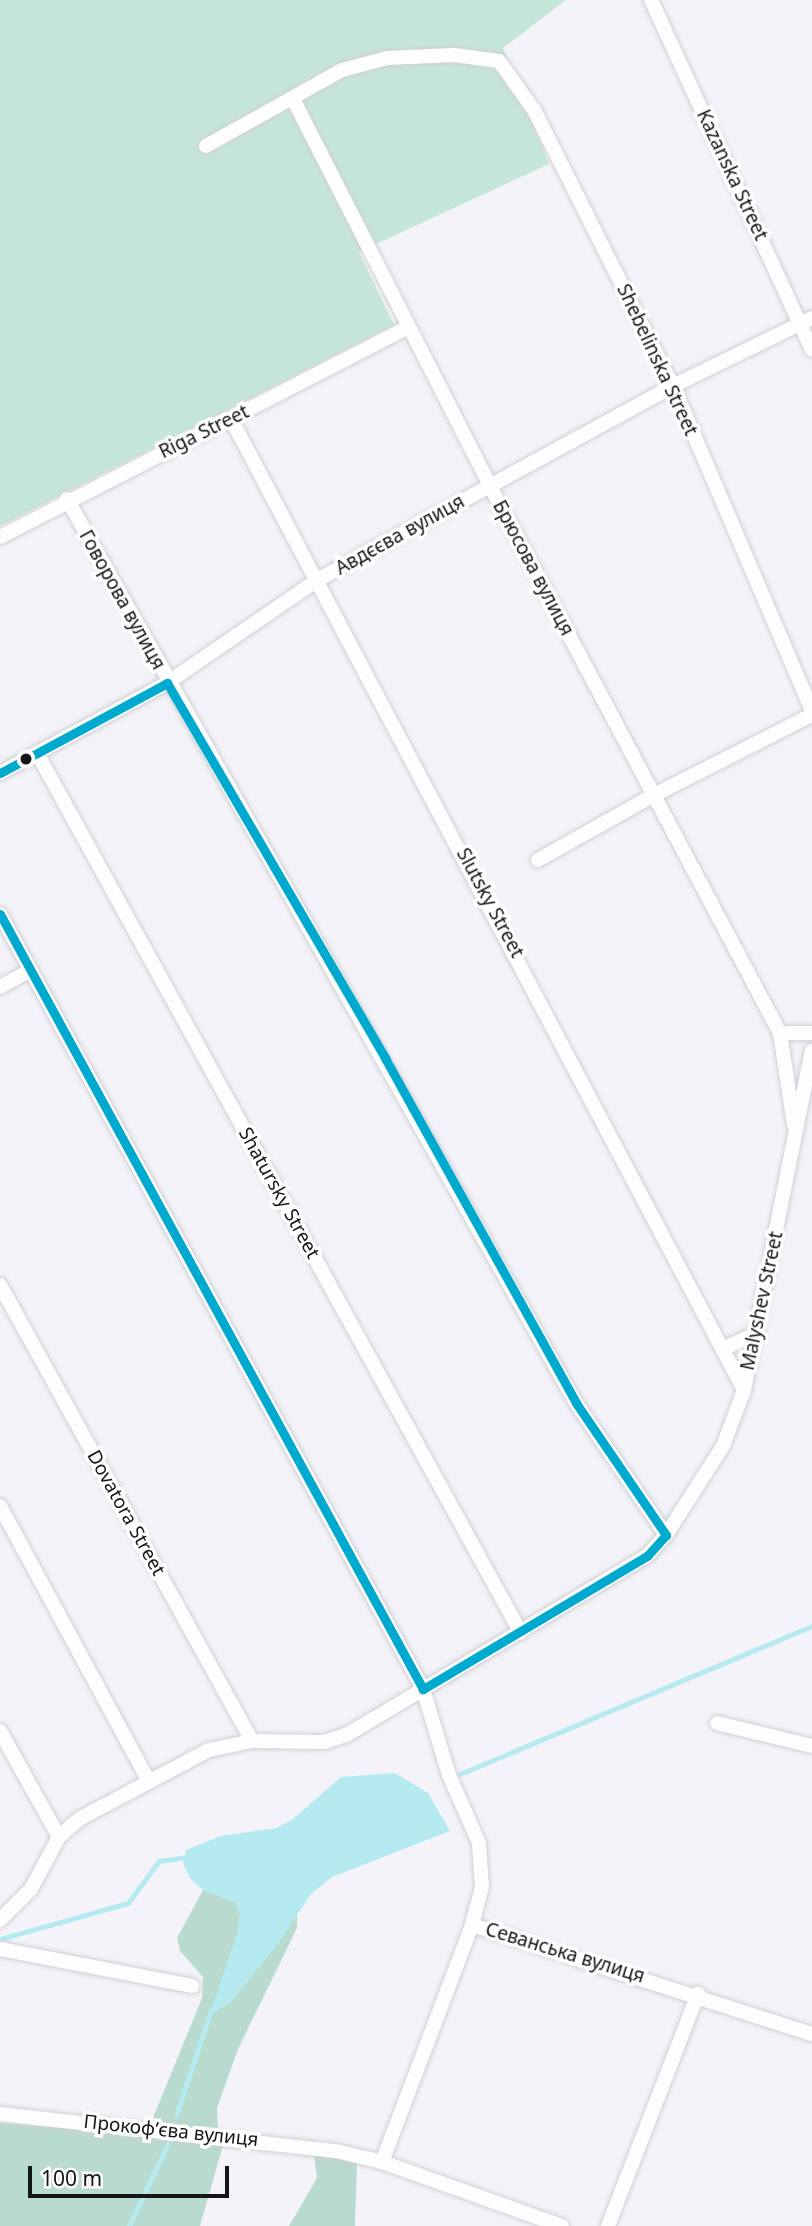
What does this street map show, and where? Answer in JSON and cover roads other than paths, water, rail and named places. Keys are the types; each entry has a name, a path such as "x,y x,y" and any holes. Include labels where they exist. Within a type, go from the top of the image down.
{"street":[{"name":"Kazanska Street","path":"651,0 806,321 812,350"},
{"name":"Shebelinska Street","path":"206,146 342,70 387,58 454,55 499,61 534,110 673,386 812,713"},
{"name":"Брюсова вулиця","path":"293,99 490,486 780,1033 795,1136"},
{"name":"Авдєєва вулиця","path":"0,773 167,683 319,579 673,386 806,321"},
{"name":"Riga Street","path":"0,537 67,499 231,419 408,327"},
{"name":"Slutsky Street","path":"231,419 319,579 725,1348 744,1390"},
{"name":"Говорова вулиця","path":"67,499 167,683 385,1058 576,1403 666,1535"},
{"path":"538,860 652,796 812,713"},
{"name":"Shatursky Street","path":"37,753 521,1633"},
{"name":"Севанська вулиця","path":"0,914 423,1689 445,1766 479,1843 482,1887 472,1925 698,1994 812,2034"},
{"path":"0,987 31,971"},
{"path":"780,1033 812,1033"},
{"name":"Malyshev Street","path":"59,1838 79,1819 209,1750 252,1741 324,1742 348,1734 625,1573 666,1535 723,1446 744,1390 812,1051"},
{"name":"Dovatora Street","path":"0,1285 252,1741"},
{"path":"725,1348 757,1333"},
{"path":"0,1506 149,1782"},
{"path":"717,1723 812,1746"},
{"path":"0,1731 59,1838 32,1889 0,1920"},
{"path":"382,2162 472,1925"},
{"path":"0,1949 192,1986"},
{"path":"608,2226 698,1994"},
{"name":"Прокоф’єва вулиця","path":"0,2114 296,2145 382,2162 562,2226"}],"water":[{"path":"395,1773 428,1793 450,1831 332,1877 311,1894 275,1948 231,2001 209,2016 238,1931 240,1913 235,1902 203,1890 190,1878 183,1863 186,1850 221,1836 276,1828 293,1819 341,1777"}],"waterway":[{"path":"460,1774 812,1626"},
{"path":"0,1939 128,1903 159,1861 188,1857"},
{"path":"176,2115 211,2010"},
{"path":"129,2226 169,2141"}]}
